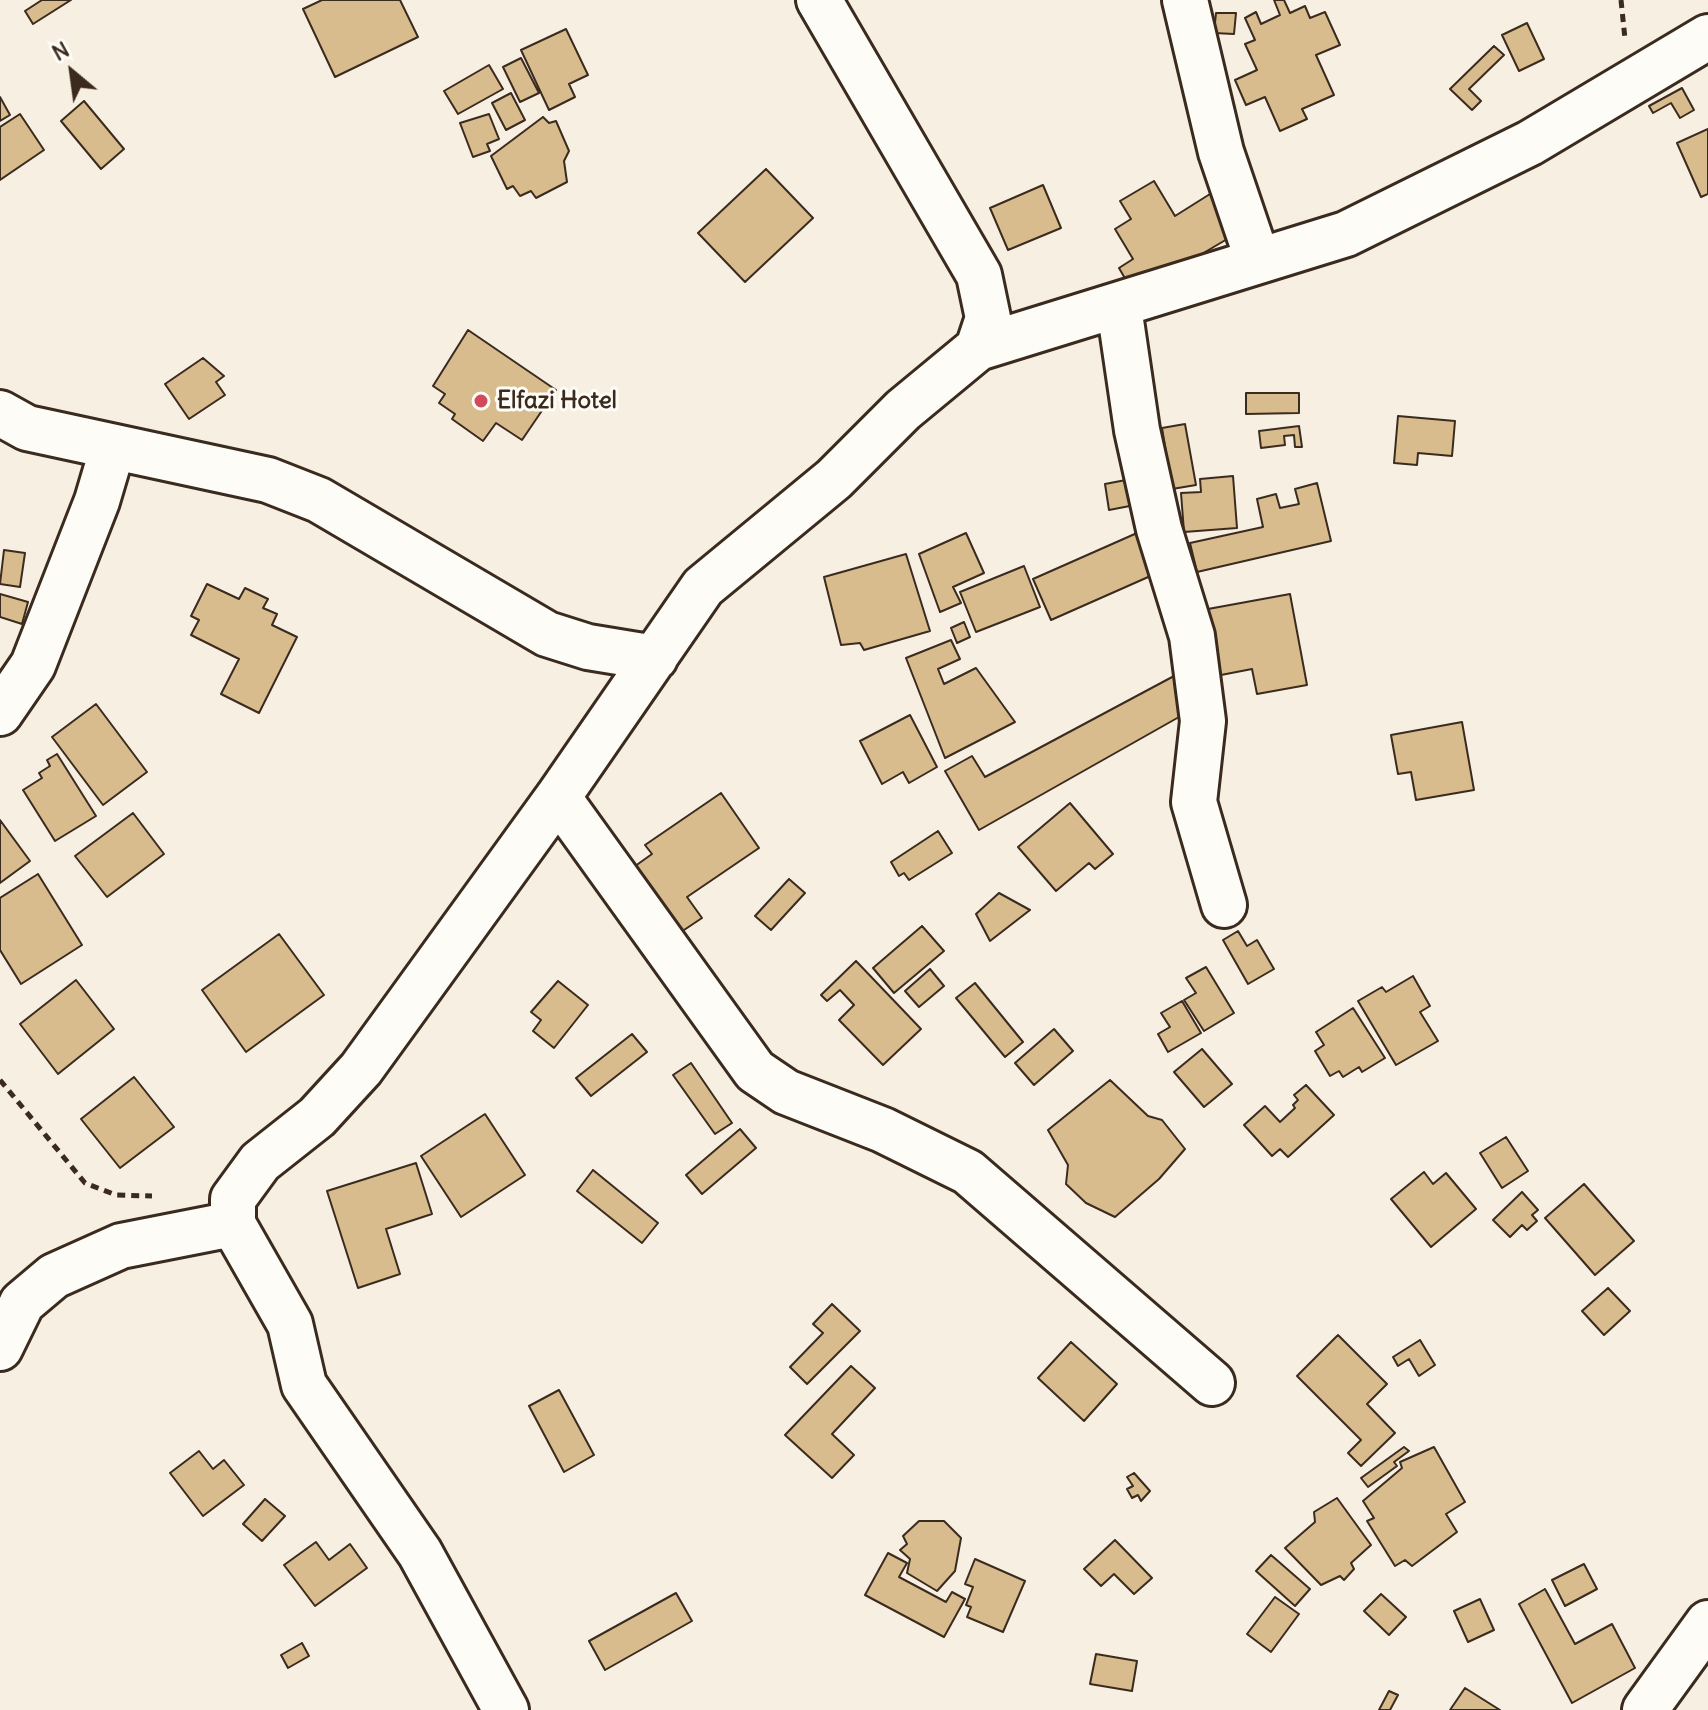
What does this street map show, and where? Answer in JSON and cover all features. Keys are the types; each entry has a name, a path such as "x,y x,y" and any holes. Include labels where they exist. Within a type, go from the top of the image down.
{"street":[{"path":"819,0 979,275 988,318 978,348"},
{"path":"1185,0 1221,152 1258,261"},
{"path":"506,1710 420,1553 304,1385 290,1324 233,1224 233,1199 260,1162 317,1117 361,1069 558,797 703,587 834,479 903,410 978,348 1119,307 1346,234 1516,150 1708,37"},
{"path":"1119,307 1137,430 1159,529 1192,636 1203,721 1194,802 1210,866 1224,905"},
{"path":"0,413 27,428 268,480 319,500 547,634 588,647 655,658"},
{"path":"0,713 33,665 97,501 113,447"},
{"path":"558,797 755,1071 786,1092 883,1130 968,1172 1212,1383"},
{"path":"0,1348 22,1303 54,1276 121,1246 233,1224"},
{"path":"1645,1710 1708,1623"}],"path":[{"path":"0,1080 85,1183 116,1195 160,1196"}],"building":[{"path":"42,0 71,0 33,24 25,11"},
{"path":"322,0 400,0 418,37 335,77 303,9"},
{"path":"1274,0 1284,0 1290,13 1305,6 1310,18 1325,12 1340,45 1316,55 1334,95 1302,109 1307,119 1280,131 1265,97 1246,105 1235,80 1257,70 1245,44 1255,40 1245,18 1256,12 1261,24 1280,15"},
{"path":"1216,13 1236,13 1234,34 1214,33"},
{"path":"1527,23 1544,59 1519,71 1502,35"},
{"path":"566,29 588,75 569,84 575,97 549,110 521,50"},
{"path":"1494,46 1504,55 1469,89 1481,101 1472,110 1450,89"},
{"path":"521,58 539,93 520,102 503,67"},
{"path":"489,65 503,89 458,114 444,91"},
{"path":"1682,88 1694,110 1680,118 1671,103 1653,113 1649,106"},
{"path":"511,93 525,120 506,130 492,103"},
{"path":"0,97 10,115 0,121"},
{"path":"84,101 124,149 101,169 61,121"},
{"path":"20,114 44,150 0,180 0,127"},
{"path":"489,114 499,139 487,144 490,151 473,157 460,123"},
{"path":"543,117 549,123 556,121 569,151 564,161 567,182 536,198 531,191 520,196 513,186 507,189 491,156"},
{"path":"1708,129 1708,194 1701,197 1677,143"},
{"path":"766,169 813,218 745,282 698,233"},
{"path":"1154,181 1175,216 1210,194 1234,235 1134,294 1119,268 1133,259 1115,229 1131,219 1120,201"},
{"path":"1043,185 1061,228 1008,250 990,208"},
{"path":"468,330 556,390 522,440 496,423 483,441 452,419 455,414 439,403 445,394 433,386"},
{"path":"203,358 224,376 216,382 225,395 189,419 165,384"},
{"path":"1246,393 1299,393 1299,413 1246,414"},
{"path":"1398,416 1455,421 1452,456 1418,453 1417,465 1394,463"},
{"path":"1185,424 1196,485 1172,489 1162,428"},
{"path":"1299,426 1302,447 1295,447 1294,435 1284,436 1285,445 1261,448 1259,431"},
{"path":"1233,476 1237,528 1184,532 1181,493 1201,492 1200,479"},
{"path":"1131,479 1135,505 1109,510 1105,484"},
{"path":"1317,483 1331,541 1197,572 1190,543 1263,527 1257,499 1276,494 1280,508 1299,504 1295,489"},
{"path":"966,533 984,573 953,587 961,603 940,612 919,554"},
{"path":"1137,533 1155,574 1051,620 1033,579"},
{"path":"4,550 25,553 20,587 0,584"},
{"path":"906,554 930,631 864,650 860,643 841,645 824,577"},
{"path":"1024,566 1040,607 976,632 960,592"},
{"path":"207,584 239,599 245,588 268,599 263,608 277,614 272,625 297,637 259,713 221,694 239,659 191,635 199,620 191,616"},
{"path":"0,594 28,602 22,624 0,617"},
{"path":"1290,594 1307,685 1257,694 1252,669 1221,675 1208,609"},
{"path":"964,622 970,637 957,643 951,628"},
{"path":"951,640 960,659 938,669 944,684 976,668 1015,722 945,758 906,658"},
{"path":"1174,676 1179,717 979,830 945,771 972,756 985,777"},
{"path":"96,704 147,772 103,805 52,737"},
{"path":"910,715 937,767 909,783 903,772 882,784 860,741"},
{"path":"1462,722 1474,790 1416,800 1411,772 1398,774 1391,735"},
{"path":"57,754 96,816 55,841 23,790 42,778 39,773 50,766 47,760"},
{"path":"721,793 759,848 687,897 702,918 669,940 624,874 652,854 645,845"},
{"path":"1070,803 1113,854 1095,869 1089,863 1056,891 1018,847"},
{"path":"133,813 164,854 107,897 75,856"},
{"path":"0,820 30,861 0,883"},
{"path":"938,831 952,853 909,880 904,873 899,876 891,862"},
{"path":"38,874 82,945 21,984 0,950 0,898"},
{"path":"789,879 805,893 771,930 755,916"},
{"path":"999,893 1030,910 990,941 976,914"},
{"path":"922,926 944,951 894,993 873,968"},
{"path":"1238,931 1247,946 1257,940 1274,969 1248,984 1223,940"},
{"path":"279,934 324,995 246,1052 202,990"},
{"path":"856,961 921,1029 883,1065 839,1020 854,1005 840,990 827,1001 821,995"},
{"path":"1206,967 1234,1013 1204,1031 1184,1000 1196,993 1186,978"},
{"path":"930,969 944,986 919,1007 905,991"},
{"path":"1413,976 1430,1006 1420,1012 1438,1041 1396,1065 1358,1001 1382,987 1386,992"},
{"path":"76,980 114,1029 58,1074 20,1024"},
{"path":"558,981 588,1005 554,1048 533,1031 541,1020 531,1012"},
{"path":"975,983 1023,1042 1005,1057 956,998"},
{"path":"1182,1001 1201,1033 1168,1052 1158,1034 1170,1027 1161,1013"},
{"path":"1353,1008 1385,1058 1362,1072 1359,1067 1343,1077 1339,1071 1330,1076 1315,1051 1324,1045 1316,1032"},
{"path":"1054,1029 1073,1051 1034,1085 1015,1063"},
{"path":"632,1034 647,1052 591,1096 576,1078"},
{"path":"1202,1049 1232,1084 1204,1107 1174,1072"},
{"path":"691,1063 732,1123 715,1134 673,1075"},
{"path":"134,1077 174,1127 120,1168 81,1119"},
{"path":"1110,1080 1148,1116 1162,1120 1185,1149 1159,1179 1115,1217 1086,1203 1066,1184 1068,1165 1048,1130"},
{"path":"1306,1085 1334,1115 1288,1157 1280,1149 1272,1156 1244,1125 1265,1106 1280,1122 1295,1108 1293,1105 1298,1100 1294,1095"},
{"path":"485,1114 525,1175 461,1217 421,1156"},
{"path":"740,1129 756,1148 702,1194 686,1175"},
{"path":"1506,1137 1528,1171 1502,1188 1480,1153"},
{"path":"416,1163 432,1214 386,1229 400,1274 358,1288 327,1191"},
{"path":"593,1170 658,1223 642,1243 577,1191"},
{"path":"1424,1172 1433,1184 1446,1173 1476,1209 1431,1247 1391,1199"},
{"path":"1584,1184 1634,1241 1595,1275 1545,1218"},
{"path":"1522,1192 1538,1210 1532,1215 1537,1221 1527,1230 1522,1225 1510,1237 1493,1220"},
{"path":"1608,1288 1630,1311 1604,1335 1582,1311"},
{"path":"832,1304 860,1331 807,1384 790,1367 823,1333 813,1324"},
{"path":"1338,1335 1387,1384 1367,1404 1395,1433 1361,1466 1348,1453 1361,1440 1297,1376"},
{"path":"1420,1340 1435,1365 1419,1376 1409,1359 1398,1366 1393,1357"},
{"path":"1071,1342 1117,1384 1084,1421 1038,1378"},
{"path":"851,1366 875,1388 832,1434 854,1455 832,1478 785,1435"},
{"path":"559,1390 594,1455 564,1472 529,1406"},
{"path":"1404,1447 1409,1451 1394,1462 1397,1466 1368,1487 1361,1478"},
{"path":"1434,1447 1465,1502 1446,1514 1457,1532 1412,1566 1405,1560 1395,1566 1367,1521 1374,1518 1363,1501 1402,1468 1400,1462"},
{"path":"199,1451 213,1469 224,1460 244,1485 203,1516 170,1473"},
{"path":"1134,1473 1150,1491 1141,1501 1138,1495 1132,1498 1127,1489 1133,1486 1127,1477"},
{"path":"1337,1498 1371,1545 1351,1563 1354,1569 1344,1580 1340,1576 1321,1585 1285,1548 1315,1522 1314,1512"},
{"path":"265,1499 285,1516 262,1541 243,1524"},
{"path":"919,1521 944,1521 961,1538 955,1571 937,1591 907,1573 910,1559 900,1550 907,1544 903,1536"},
{"path":"1115,1540 1152,1578 1134,1594 1114,1574 1101,1586 1084,1569"},
{"path":"316,1542 329,1560 350,1544 367,1568 315,1606 284,1565"},
{"path":"888,1553 907,1563 899,1577 946,1602 952,1592 965,1599 944,1637 865,1595"},
{"path":"1271,1555 1310,1589 1295,1606 1256,1571"},
{"path":"975,1559 1025,1581 1003,1632 967,1617 971,1607 966,1605 973,1587 965,1584"},
{"path":"1584,1564 1597,1589 1565,1606 1552,1580"},
{"path":"1545,1589 1575,1644 1612,1624 1635,1668 1572,1703 1519,1604"},
{"path":"676,1593 692,1621 605,1670 589,1641"},
{"path":"1381,1594 1406,1617 1389,1635 1364,1611"},
{"path":"1275,1597 1299,1614 1271,1652 1247,1634"},
{"path":"1480,1599 1494,1630 1468,1642 1454,1611"},
{"path":"302,1643 309,1656 288,1668 281,1655"},
{"path":"1096,1654 1137,1661 1132,1691 1090,1684"},
{"path":"1465,1688 1500,1710 1450,1710"},
{"path":"1389,1691 1398,1695 1390,1710 1379,1710"}],"place":[{"name":"Elfazi Hotel","path":"481,401"}]}
